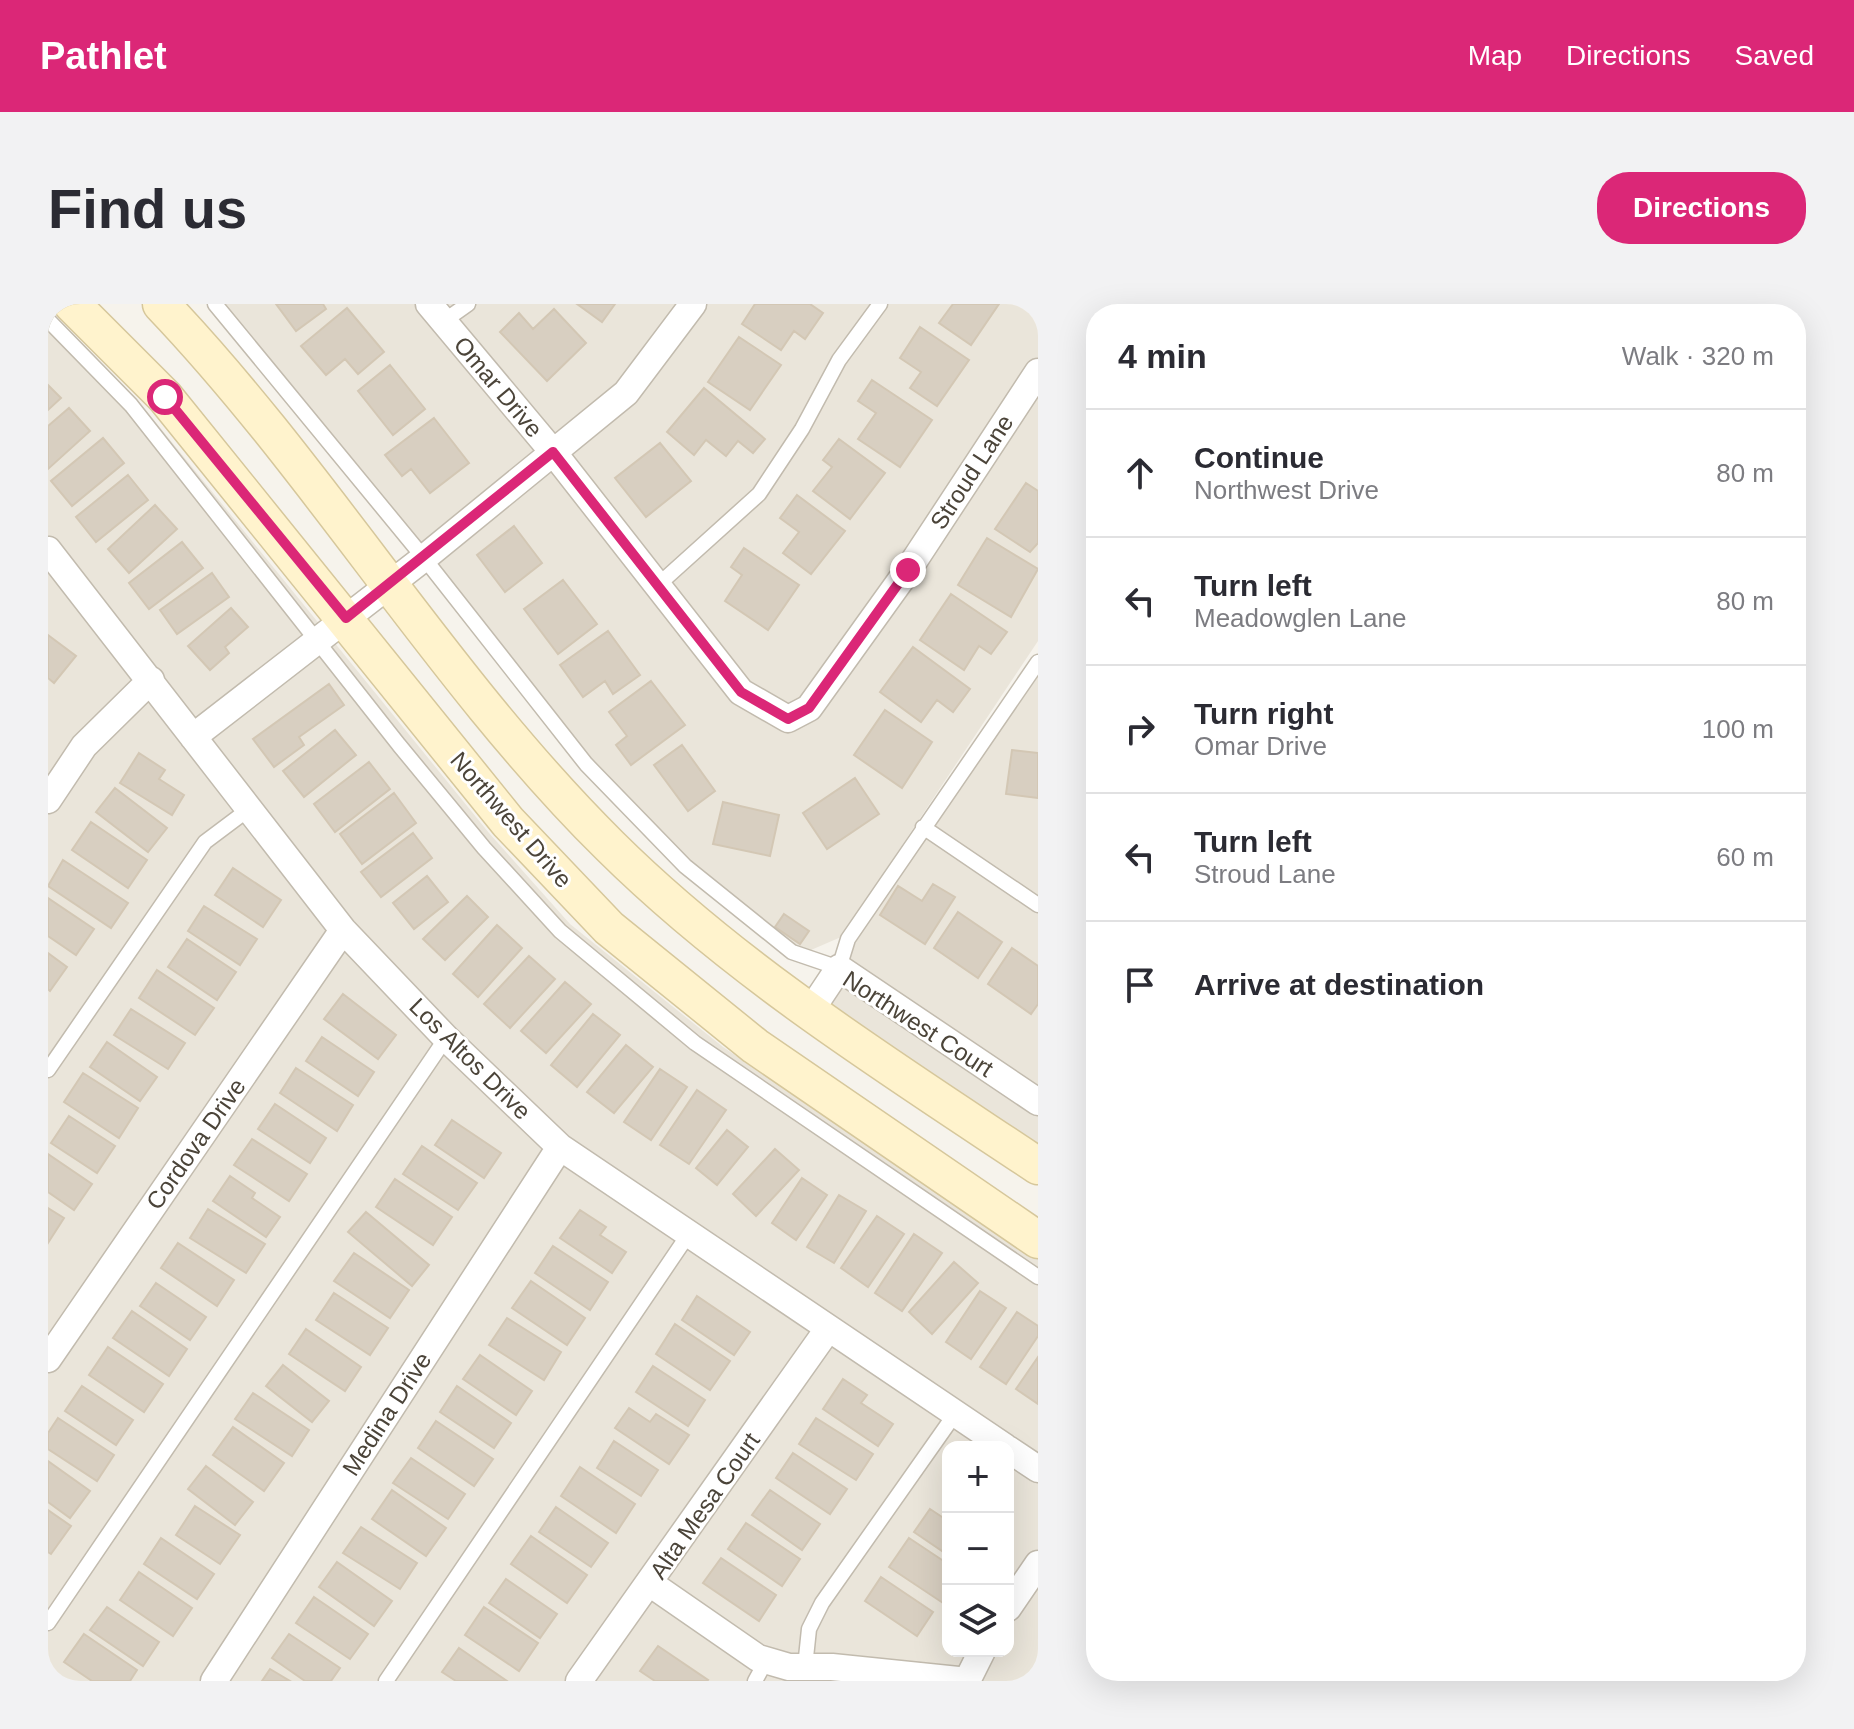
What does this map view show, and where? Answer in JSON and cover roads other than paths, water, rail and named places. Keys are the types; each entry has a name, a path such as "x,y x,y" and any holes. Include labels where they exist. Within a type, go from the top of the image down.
{"main road":[{"name":"Northwest Drive","path":"72,304 165,397 508,822 609,928 755,1046 1038,1240"},
{"path":"161,304 195,339 307,476 390,585 527,754 609,845 683,912 811,1010 1038,1166"}],"street":[{"path":"193,737 424,558 626,393 693,304"},
{"name":"Omar Drive","path":"436,313 553,452 741,692 788,719"},
{"name":"Stroud Lane","path":"788,719 809,708 908,570 1038,372"},
{"name":"Los Altos Drive","path":"48,550 343,930 446,1038 560,1147 996,1441"},
{"path":"48,800 84,746 151,680"},
{"name":"Cordova Drive","path":"48,1359 343,930"},
{"name":"Northwest Court","path":"811,1010 839,968 1038,1102"},
{"name":"Medina Drive","path":"214,1681 560,1147"},
{"name":"Alta Mesa Court","path":"579,1681 651,1584 828,1329"},
{"name":"Los Altos Drive","path":"1014,1453 1038,1469"},
{"path":"1014,1599 1038,1564"},
{"path":"651,1584 758,1658 761,1671 805,1667 967,1681 979,1657"}],"lane":[{"path":"215,304 424,558 586,764 685,866 792,952 839,968 848,939 1038,662"},
{"path":"436,313 468,304"},
{"path":"657,586 759,494 802,429 839,360 880,304"},
{"path":"48,320 131,405 484,848 560,931 695,1043 1038,1277"},
{"path":"48,1070 205,842 249,809"},
{"path":"923,827 1038,905"},
{"path":"48,1623 446,1038"},
{"path":"386,1681 688,1235"},
{"path":"805,1667 809,1629 822,1603 955,1414"}]}
